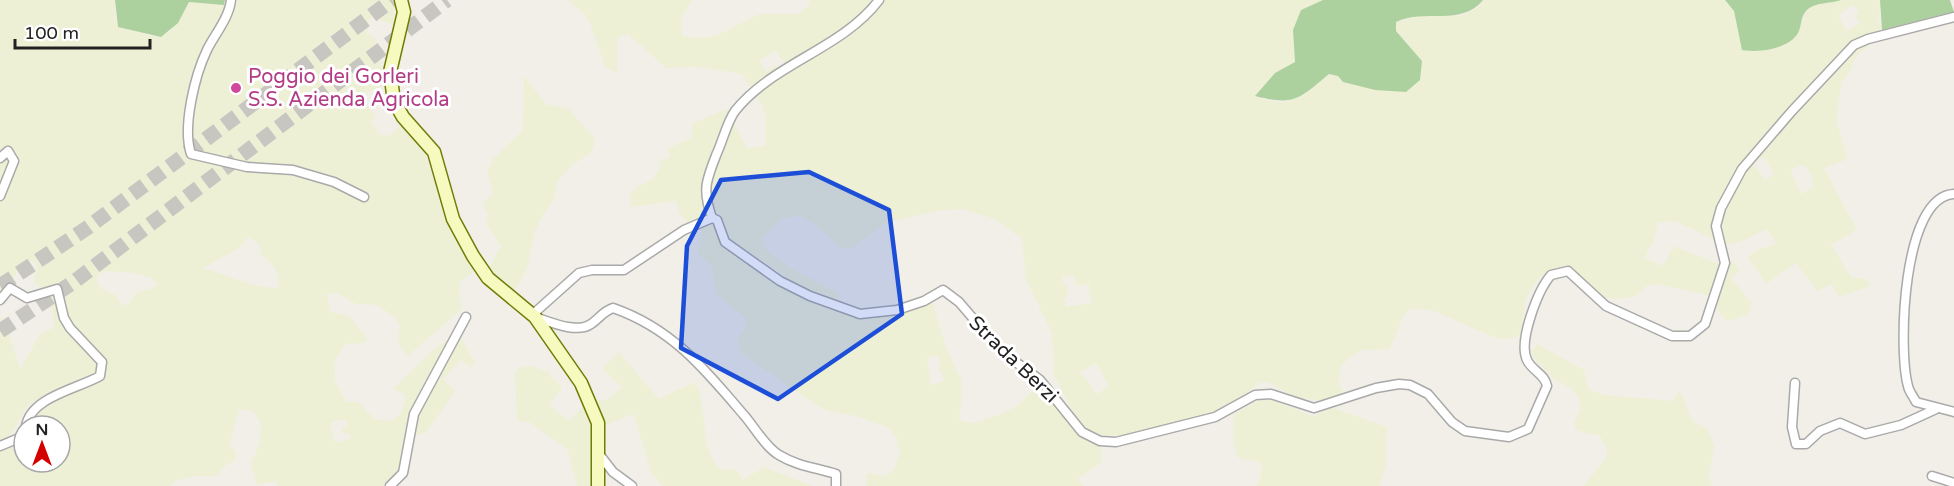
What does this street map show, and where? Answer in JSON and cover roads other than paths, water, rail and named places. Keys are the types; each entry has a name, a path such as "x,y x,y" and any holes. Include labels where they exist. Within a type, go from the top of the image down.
{"main road":[{"path":"401,0 404,12 390,72 394,100 402,117 434,153 453,219 473,256 488,278 534,316 568,363 593,408 598,423 598,486"}],"street":[{"path":"231,0 230,8 206,52 191,102 191,154 247,167 293,170 334,182 363,197"},
{"name":"Strada Berzi","path":"879,0 827,45 760,86 734,113 707,179 704,195 712,218 717,220 725,242 780,281 810,296 860,314 897,310 924,301 943,290 959,302 982,332 1001,351 1040,380 1082,432 1108,442 1150,435 1215,417 1255,395 1271,394 1314,408 1376,388 1399,384 1410,385 1428,394 1452,422 1465,431 1474,434 1516,436 1528,429 1547,386 1543,376 1527,360 1530,319 1547,279 1562,270 1572,273 1615,311 1672,336 1683,337 1700,330 1708,318 1725,263 1717,233 1717,218 1734,182 1764,144 1854,45 1868,39 1954,17"},
{"path":"0,158 8,151 14,161 0,196"},
{"path":"1954,194 1944,196 1927,210 1920,226 1906,277 1905,365 1908,388 1916,402 1954,412"},
{"path":"534,316 579,273 592,270 624,270 684,230 712,218"},
{"path":"0,300 10,288 27,298 57,289 70,328 102,362 100,376 40,404 32,414"},
{"path":"534,316 581,328 591,325 601,313 613,308 647,321 677,342 698,363 778,455 810,469 836,474 836,486"},
{"path":"390,486 403,473 414,414 466,317"},
{"path":"1795,383 1792,427 1796,444 1806,444 1820,431 1840,423 1865,434 1901,426 1936,408"},
{"path":"598,454 613,472 632,486"},
{"path":"1932,476 1954,483"}],"tunnel":[{"path":"0,286 87,228 392,0"},
{"path":"0,331 75,281 447,0"}],"place":[{"name":"Poggio dei Gorleri S.S. Azienda Agricola","path":"236,88"}]}
